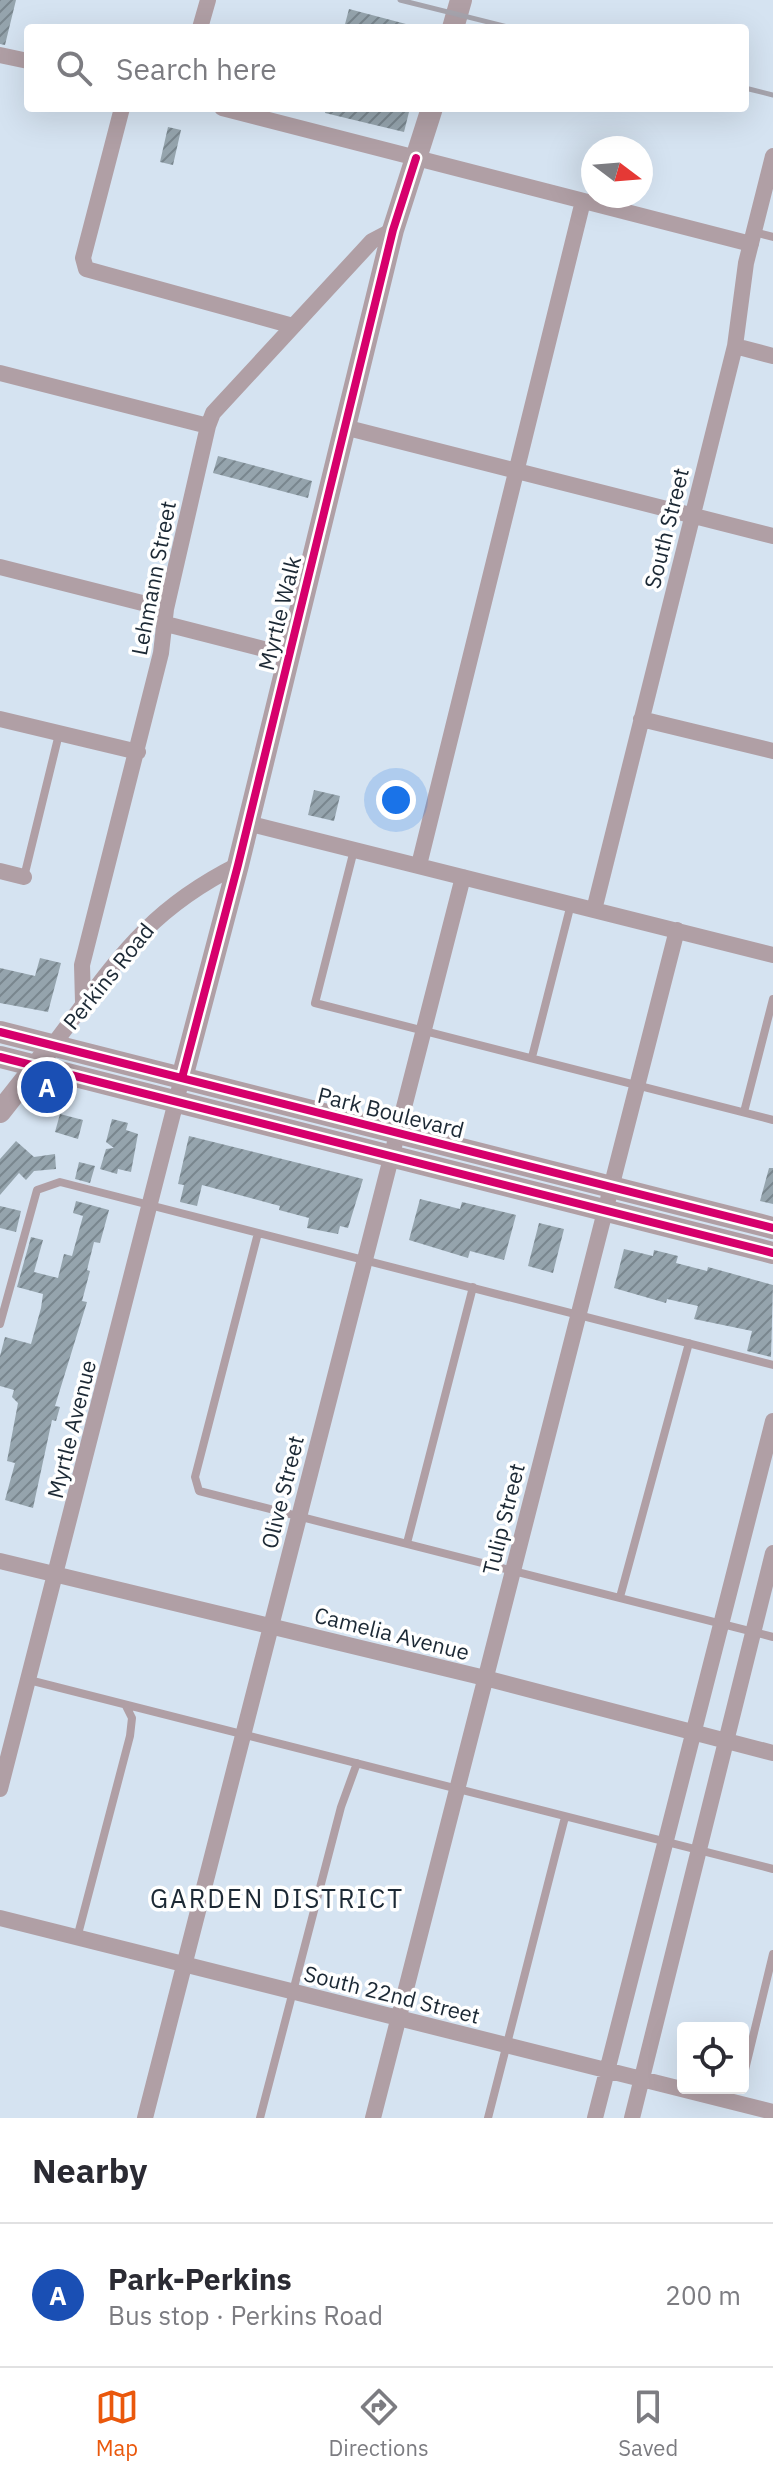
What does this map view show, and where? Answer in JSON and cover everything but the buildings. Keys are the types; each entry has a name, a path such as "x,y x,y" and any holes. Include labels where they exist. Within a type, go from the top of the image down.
{"street":[{"path":"201,24 208,0"},
{"path":"454,24 461,0"},
{"path":"0,55 24,60"},
{"path":"121,112 83,258 86,269 293,326"},
{"path":"238,112 581,200"},
{"name":"Myrtle Walk","path":"182,1078 238,865 393,230 431,112"},
{"name":"South Street","path":"594,910 735,346 752,238 767,204 773,156"},
{"path":"419,865 581,208"},
{"path":"615,208 752,238"},
{"name":"Lehmann Street","path":"83,1002 82,965 138,752 213,413 372,241 393,230"},
{"path":"735,346 773,356"},
{"path":"0,373 208,426"},
{"path":"344,427 773,536"},
{"path":"0,567 287,655"},
{"path":"0,719 138,752"},
{"path":"641,719 773,751"},
{"path":"247,823 773,955"},
{"name":"Perkins Road","path":"0,1112 83,1002 152,919 185,895 238,865"},
{"path":"0,871 24,877"},
{"name":"Olive Street","path":"145,2118 463,877"},
{"name":"Tulip Street","path":"373,2118 677,930"},
{"name":"Park Boulevard","path":"0,1032 773,1228"},
{"path":"0,1057 773,1253"},
{"name":"Myrtle Avenue","path":"0,1789 57,1577 182,1078"},
{"path":"595,2118 773,1421"},
{"path":"632,2118 773,1553"},
{"name":"Camelia Avenue","path":"0,1561 485,1678 773,1753"},
{"name":"South 22nd Street","path":"0,1918 642,2079 738,2096 773,2112"}],"lane":[{"path":"752,238 773,237"},
{"path":"24,877 59,734"},
{"path":"354,849 315,1003 773,1120"},
{"path":"532,1057 571,904"},
{"path":"744,1112 773,999"},
{"path":"0,1324 37,1190 60,1182 773,1365"},
{"path":"258,1233 195,1477 199,1491 773,1637"},
{"path":"407,1543 473,1287"},
{"path":"620,1597 689,1343"},
{"path":"29,1680 773,1869"},
{"path":"77,1938 130,1736 132,1718 126,1706"},
{"path":"260,2118 347,1786 357,1763"},
{"path":"488,2118 565,1817"},
{"path":"749,2053 773,1954"}],"railway":[{"path":"400,0 496,24"},
{"path":"749,89 773,95"}],"cycle path":[{"path":"182,1078 238,865 393,230 416,158"},
{"path":"0,1032 773,1228"},
{"path":"0,1057 773,1253"}],"place":[{"name":"Park-Perkins","path":"47,1087"}],"district":[{"name":"GARDEN DISTRICT","path":"277,1898"}]}
